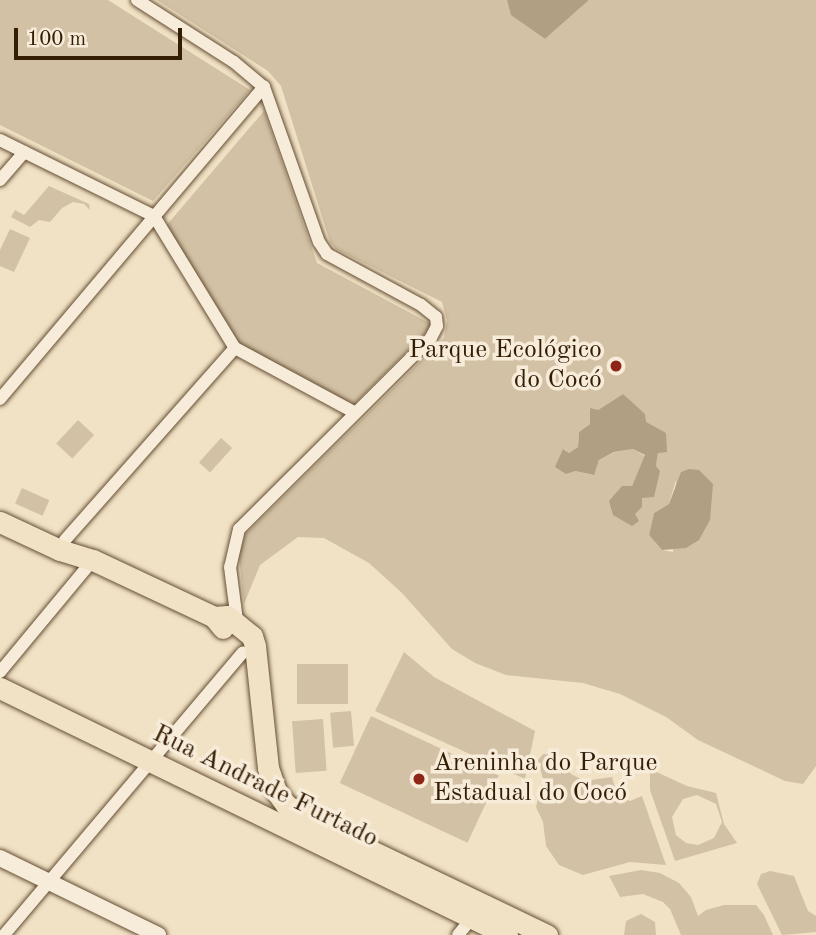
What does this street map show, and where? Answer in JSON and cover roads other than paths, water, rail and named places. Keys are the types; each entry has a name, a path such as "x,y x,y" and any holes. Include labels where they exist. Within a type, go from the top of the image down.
{"main road":[{"path":"0,508 65,540 93,560"},
{"path":"0,522 60,550 93,560 214,617 235,635 243,652 256,763 264,798 262,807 256,814"},
{"path":"214,617 227,616 237,621 256,646 272,782 286,805 477,911 547,935"},
{"name":"Rua Andrade Furtado","path":"0,688 256,814 477,911 507,935"},
{"path":"248,690 265,730 256,763"}],"street":[{"path":"137,0 234,62 264,88 319,242 327,254 421,305 436,317 435,333 239,529 230,567 237,621"},
{"path":"0,399 264,88"},
{"path":"0,140 154,216 235,348 354,412"},
{"path":"0,180 24,152"},
{"path":"65,540 235,348"},
{"path":"0,672 93,560"},
{"path":"4,935 243,652"},
{"path":"0,859 158,935"},
{"path":"458,935 477,911"}],"place":[{"name":"Parque Ecológico do Cocó","path":"616,366"},
{"name":"Areninha do Parque Estadual do Cocó","path":"419,779"}]}
